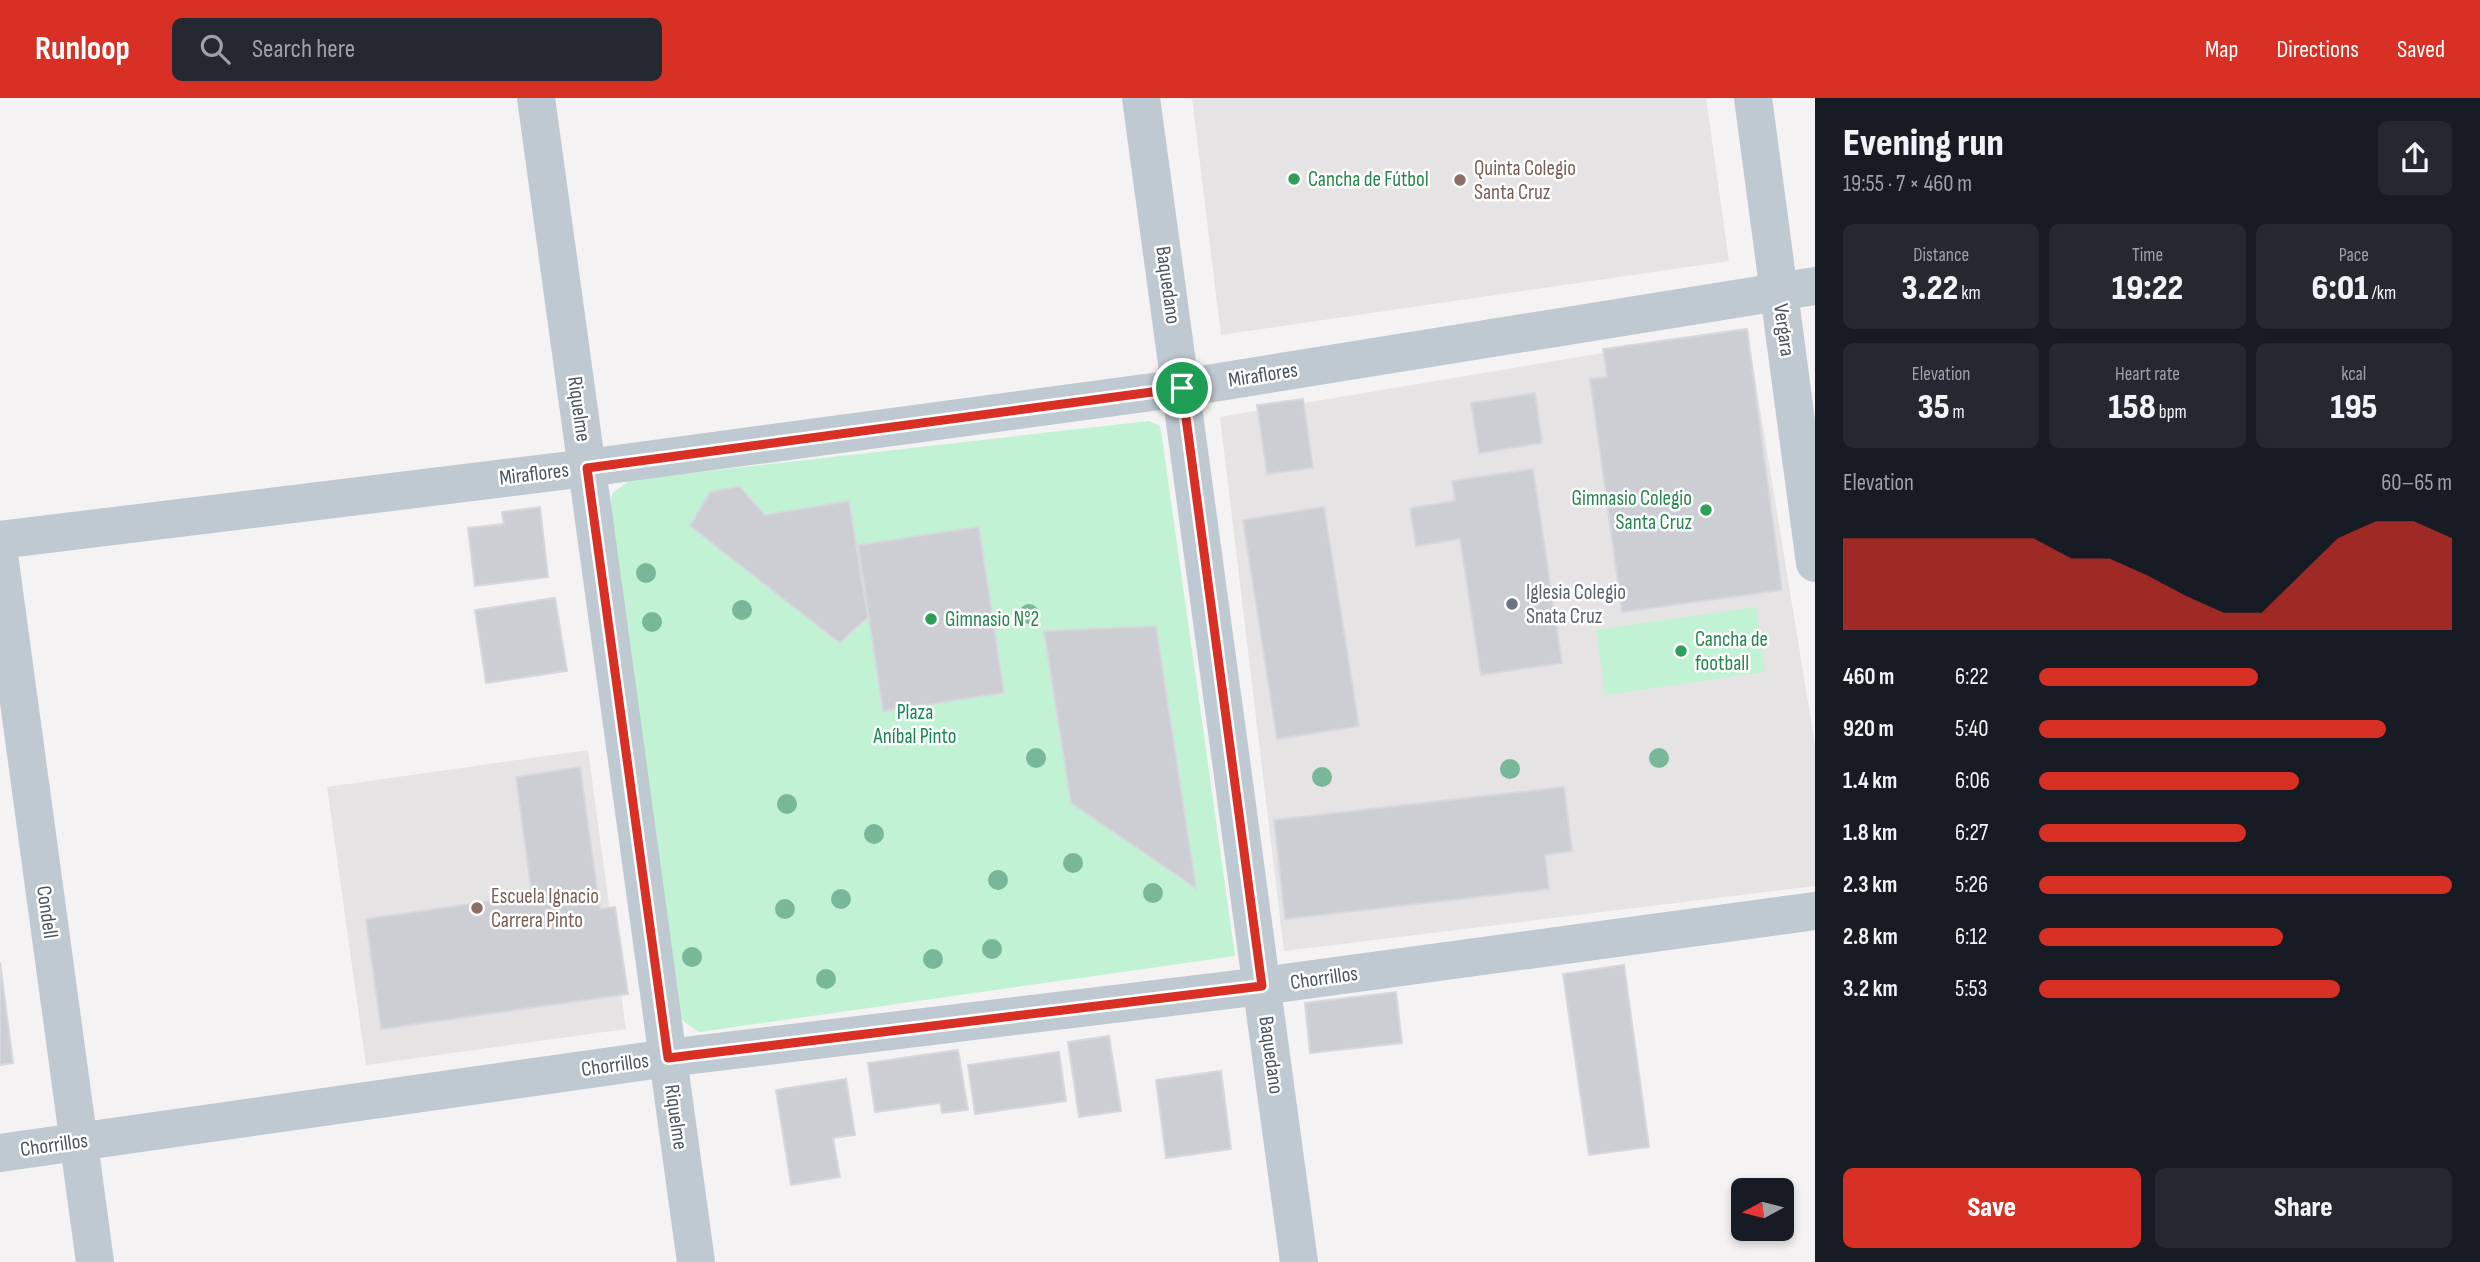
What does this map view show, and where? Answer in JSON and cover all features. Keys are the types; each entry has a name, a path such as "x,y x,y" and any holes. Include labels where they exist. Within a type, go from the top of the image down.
{"street":[{"name":"Riquelme","path":"536,98 696,1262"},
{"name":"Baquedano","path":"1141,98 1299,1262"},
{"name":"Vergara","path":"1753,98 1797,288 1815,563"},
{"name":"Miraflores","path":"0,540 587,468 1182,388 1797,288"},
{"name":"Condell","path":"0,562 94,1262"},
{"name":"Chorrillos","path":"0,1153 668,1058 1262,986 1815,911"}],"shaded area":[{"name":"Quinta Colegio Santa Cruz","path":"1192,98 1706,98 1729,261 1221,335"},
{"path":"1747,329 1815,745 1815,886 1284,951 1220,417"},
{"name":"Escuela Ignacio Carrera Pinto","path":"588,750 626,1029 366,1065 327,787"}],"green space":[{"name":"Plaza Aníbal Pinto","path":"1149,421 1160,426 1162,438 1235,956 699,1032 682,1020 609,506 613,493 630,480"},
{"name":"Cancha de football","path":"1756,607 1765,672 1605,695 1596,630"}],"building":[{"path":"1747,329 1782,590 1622,612 1590,379 1607,377 1603,349"},
{"path":"1535,393 1542,443 1479,453 1471,403"},
{"path":"1303,399 1313,468 1267,474 1257,405"},
{"name":"Iglesia Colegio Snata Cruz","path":"1533,469 1562,663 1481,675 1460,539 1416,546 1410,508 1455,501 1452,481"},
{"path":"739,486 765,515 849,501 868,617 840,643 690,526 710,492"},
{"path":"540,507 548,577 475,586 468,528 504,524 502,512"},
{"path":"1324,507 1359,726 1277,739 1243,520"},
{"name":"Gimnasio N°2","path":"979,527 1004,693 883,711 858,545"},
{"path":"555,598 567,671 486,683 475,610"},
{"path":"1156,626 1196,888 1071,803 1044,631"},
{"path":"580,767 600,909 615,907 628,994 381,1029 366,919 532,895 516,777"},
{"path":"1564,787 1572,851 1545,855 1549,889 1285,919 1274,820"},
{"path":"0,962 13,1063 0,1065"},
{"path":"1624,965 1649,1147 1589,1155 1563,974"},
{"path":"1396,992 1402,1043 1310,1053 1305,1003"},
{"path":"1109,1036 1121,1111 1079,1117 1068,1042"},
{"path":"958,1050 968,1110 942,1113 940,1103 875,1112 868,1063"},
{"path":"1059,1052 1066,1101 975,1114 968,1065"},
{"path":"1221,1071 1231,1149 1166,1158 1156,1080"},
{"path":"846,1079 855,1135 833,1138 840,1177 791,1185 776,1090"}],"place":[{"name":"Cancha de Fútbol","path":"1294,179"},
{"name":"Quinta Colegio Santa Cruz","path":"1460,180"},
{"name":"Gimnasio Colegio Santa Cruz","path":"1706,510"},
{"name":"Iglesia Colegio Snata Cruz","path":"1512,604"},
{"name":"Gimnasio N°2","path":"931,619"},
{"name":"Cancha de football","path":"1681,651"},
{"name":"Escuela Ignacio Carrera Pinto","path":"477,908"}],"route":[{"path":"1182,388 1262,986 668,1058 587,468 1182,388"}]}
